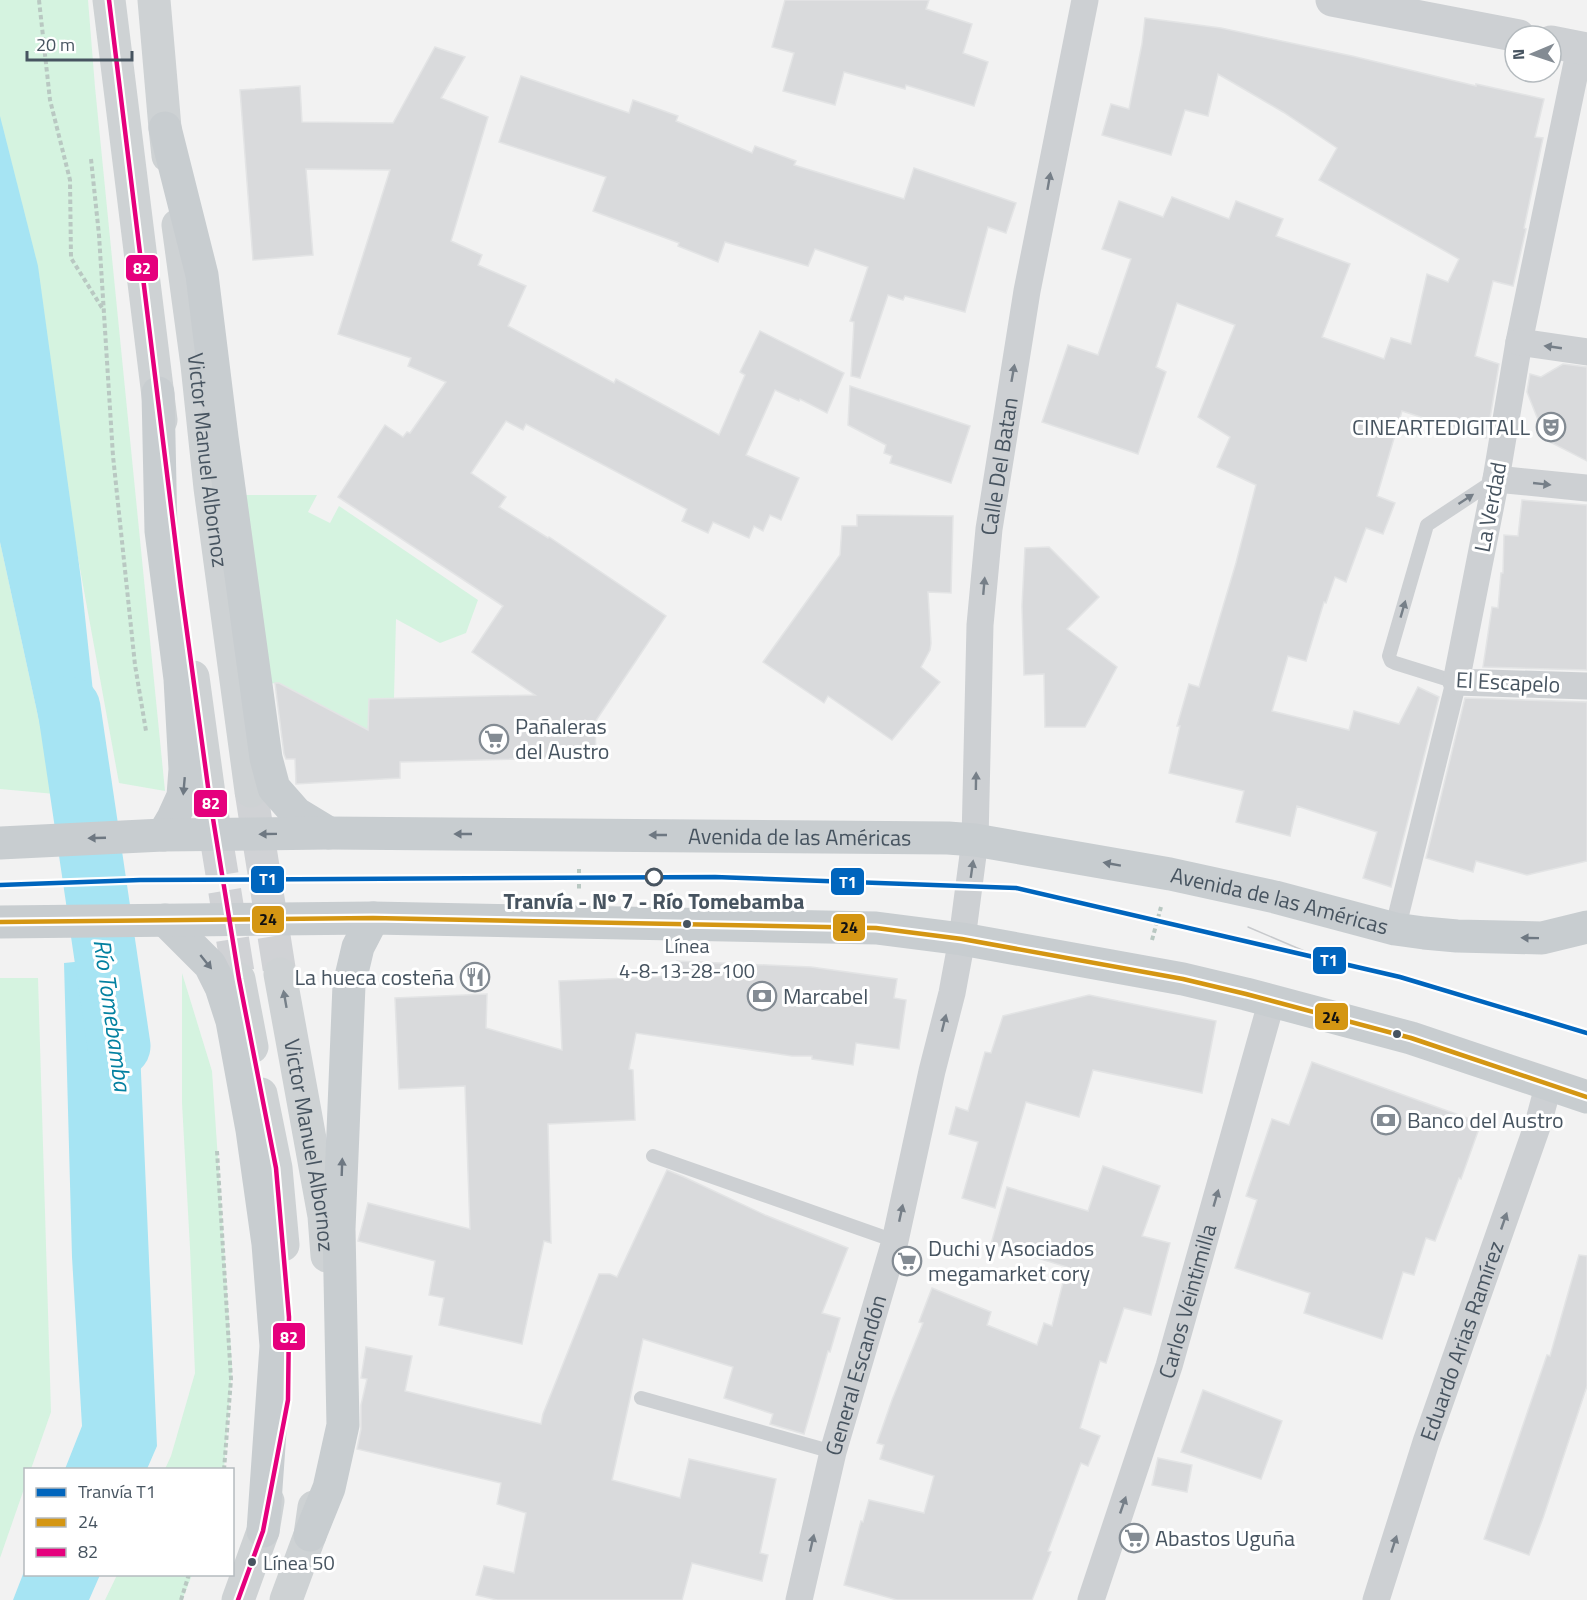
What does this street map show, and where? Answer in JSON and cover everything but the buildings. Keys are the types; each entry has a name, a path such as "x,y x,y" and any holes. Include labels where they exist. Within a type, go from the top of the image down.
{"main road":[{"name":"Victor Manuel Albornoz","path":"109,0 181,588 209,794"},
{"name":"Victor Manuel Albornoz","path":"154,0 165,128 251,792"},
{"path":"165,128 202,275 266,758 274,788 296,813 329,834"},
{"path":"158,393 161,531 180,679 185,769 183,796 173,818 159,836"},
{"name":"Avenida de las Américas","path":"4,842 159,836 329,834 948,838 975,840 1170,874 1275,897 1395,928 1457,936 1542,938 1587,927"},
{"path":"310,1535 329,1488 343,1425 339,1229 349,984 358,946 374,918"},
{"path":"1,922 374,918 876,928 962,939 1183,980 1272,1000 1411,1038 1587,1097"},
{"path":"162,920 210,965 221,987 232,1021 252,1130 268,1244 276,1346 263,1531"},
{"name":"Victor Manuel Albornoz","path":"280,974 324,1216 328,1275 330,1404 310,1535 286,1600"},
{"name":"Victor Manuel Albornoz","path":"238,1600 263,1531 288,1400 289,1317 276,1168 239,979"}],"street":[{"name":"Calle Del Batan","path":"962,939 975,840 980,626 989,529 1027,291 1085,0"},
{"path":"1332,0 1503,33"},
{"name":"La Verdad","path":"1395,928 1456,682 1496,479 1572,46"},
{"path":"1519,342 1587,352"},
{"path":"1496,479 1587,488"},
{"name":"El Escapelo","path":"1456,682 1587,686"},
{"name":"General Escandón","path":"799,1600 833,1452 895,1241 932,1071 952,993 962,939"},
{"name":"Carlos Veintimilla","path":"1091,1600 1169,1366 1272,1000"},
{"name":"Eduardo Arias Ramírez","path":"1376,1600 1426,1442 1538,1124 1549,1083"}],"lane":[{"name":"El Escapelo","path":"1456,682 1395,663 1389,656 1427,525 1496,479"},
{"path":"653,1156 895,1241"},
{"path":"640,1398 833,1452"}],"path":[{"path":"39,0 50,100 70,180 71,258 104,312"},
{"path":"90,156 99,235 113,456 135,665 146,733"},
{"path":"578,834 579,922"},
{"path":"855,928 857,836"},
{"path":"1144,973 1170,874"},
{"path":"217,1141 231,1379 224,1468"},
{"path":"181,1600 189,1576"}],"green space":[{"path":"0,0 88,0 165,791 119,783 0,129"},
{"path":"243,495 317,495 308,512 330,523 339,506 478,600 466,633 440,643 396,619 394,698 369,699 368,730 279,683 261,684"},
{"path":"0,542 55,794 0,789"},
{"path":"182,973 212,1071 232,1367 224,1468 165,1468 195,1373 182,1103"},
{"path":"0,978 38,978 51,1412 31,1468 24,1468 24,1489 0,1558"},
{"path":"116,1576 192,1576 182,1600 105,1600"}],"water":[{"path":"0,116 38,266 81,579 104,795 55,794 0,542"},
{"path":"136,956 157,1446 147,1468 65,1468 82,1426 72,1257 64,963"},
{"path":"24,1572 24,1576 100,1576 89,1600 13,1600"}],"waterway":[{"name":"Río Tomebamba","path":"69,708 119,1046"}],"tunnel":[{"path":"251,791 280,974"},
{"path":"209,794 239,979"}],"tram line":[{"name":"T1","path":"0,885 140,880 715,877 1016,888 1400,977 1587,1033"},
{"path":"1248,927 1323,959"}],"transit line":[{"name":"82","path":"109,0 181,588 209,794 239,979 276,1168 289,1317 288,1400 263,1531 238,1600"},
{"name":"24","path":"0,922 373,918 876,928 962,939 1183,979 1411,1038 1587,1097"}],"place":[{"name":"CINEARTEDIGITALL","path":"1551,427"},
{"name":"Pañaleras del Austro","path":"494,739"},
{"name":"Tranvía - Nº 7 - Río Tomebamba","path":"654,877"},
{"name":"Línea 4-8-13-28-100","path":"687,924"},
{"name":"La hueca costeña","path":"475,977"},
{"name":"Marcabel","path":"762,996"},
{"name":"Banco del Austro","path":"1386,1120"},
{"name":"Duchi y Asociados megamarket cory","path":"907,1261"},
{"name":"Abastos Uguña","path":"1134,1538"},
{"name":"Línea 50","path":"252,1562"}]}
